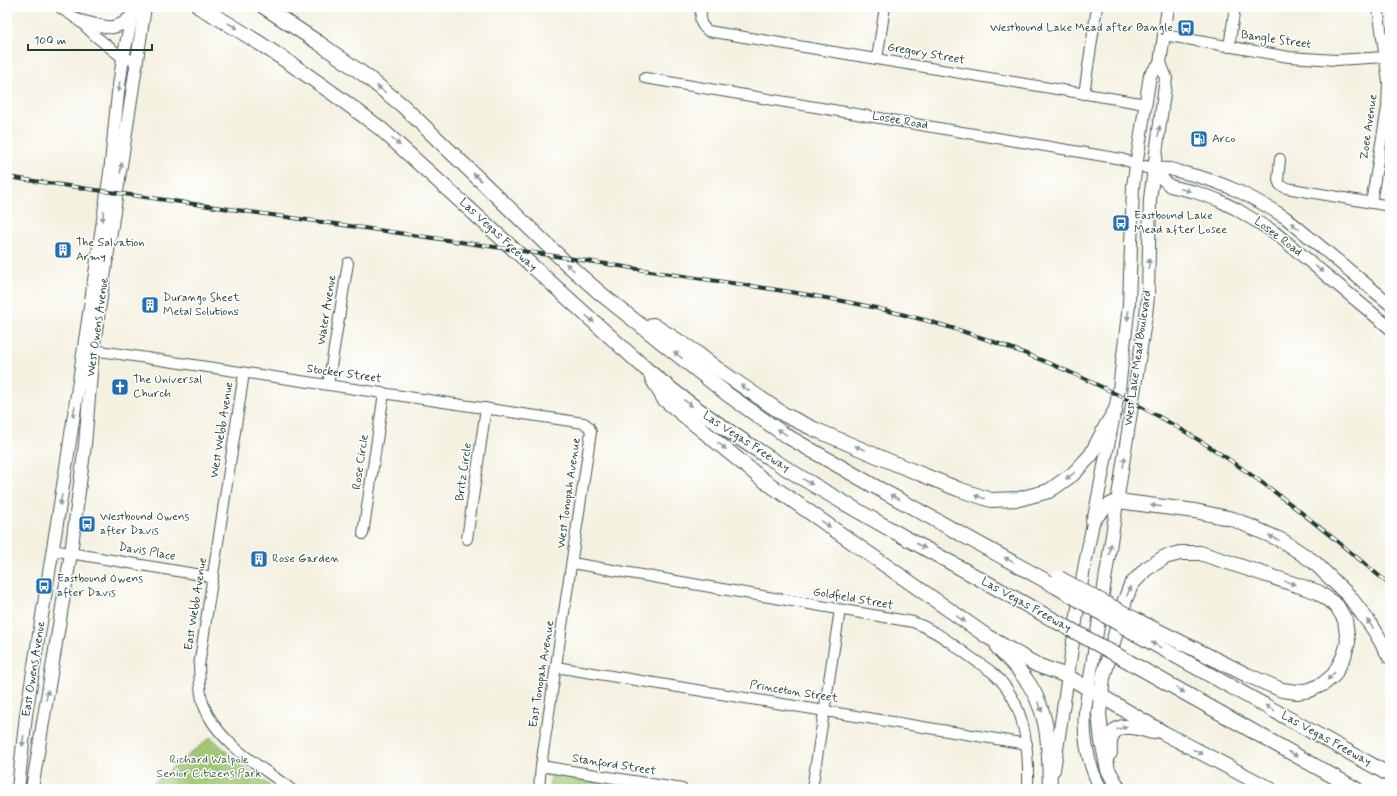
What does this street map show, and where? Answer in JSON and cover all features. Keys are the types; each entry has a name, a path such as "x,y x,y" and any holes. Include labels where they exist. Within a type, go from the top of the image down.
{"highway":[{"name":"Las Vegas Freeway","path":"199,7 266,47 347,103 381,129 646,369 690,404 766,456 840,501 1356,789"},
{"name":"Las Vegas Freeway","path":"264,7 319,43 403,106 567,264 600,293 727,394 785,435 1043,579 1058,582 1390,775"},
{"path":"600,293 694,351 785,415 896,464 958,489 991,500 1019,499 1050,491 1073,474 1091,455 1115,411"},
{"path":"646,369 664,399 762,479 988,637 1037,665 1067,676 1164,733 1270,789"},
{"path":"1093,520 1104,508 1118,501 1195,511 1233,520 1283,541 1314,562 1349,596 1373,628 1390,657"},
{"path":"1118,788 1108,770 1102,742 1099,714 1101,696 1105,671 1125,600 1131,585 1146,569 1165,557 1180,553 1200,554 1318,592 1337,606 1345,620 1348,642 1344,656 1334,675 1323,684 1310,690 1297,692 1282,690 1139,628"},
{"path":"988,637 1030,685 1041,708 1046,723 1049,740 1051,789"},
{"path":"1118,788 1112,770 1109,750 1109,741 1114,732 1122,727 1129,726 1152,733 1164,733"}],"main road":[{"name":"West Owens Avenue","path":"62,552 85,445 93,350 145,7"},
{"name":"West Lake Mead Boulevard","path":"1101,789 1091,767 1085,738 1085,710 1148,296 1150,199 1166,78 1160,63 1168,7"},
{"path":"80,21 110,28 120,26 127,21 133,11"},
{"name":"West Owens Avenue","path":"62,552 70,443 110,173 123,58 133,11"},
{"name":"West Lake Mead Boulevard","path":"1051,789 1076,617 1093,520 1119,390 1129,305 1132,186 1137,164 1150,75 1160,63"},
{"name":"Losee Road","path":"1137,164 1153,170 1170,186 1195,192 1218,200 1268,228 1390,328"},
{"name":"Losee Road","path":"1153,170 1169,169 1205,178 1225,185 1268,207 1286,218 1390,304"},
{"path":"70,443 85,445"},
{"name":"East Owens Avenue","path":"32,789 60,620 62,552"},
{"name":"East Owens Avenue","path":"18,789 26,715 62,552"},
{"path":"7,789 14,784 20,776"}],"street":[{"path":"59,7 80,21 94,35 123,58 137,61"},
{"name":"Gregory Street","path":"702,7 700,20 702,27 708,31 1146,104"},
{"path":"877,59 885,7"},
{"path":"1084,94 1097,7"},
{"path":"1229,47 1235,7"},
{"name":"Zoee Avenue","path":"1371,203 1387,108 1388,82 1378,7"},
{"name":"Bangle Street","path":"1164,35 1289,57 1336,60 1384,57"},
{"name":"Losee Road","path":"645,78 1121,159 1137,164"},
{"path":"1280,160 1278,180 1280,185 1286,188 1390,206"},
{"name":"Water Avenue","path":"328,385 348,263"},
{"name":"Stocker Street","path":"93,350 584,423 589,427"},
{"name":"West Webb Avenue","path":"226,492 244,373"},
{"name":"Rose Circle","path":"363,534 384,393"},
{"name":"Britz Circle","path":"467,539 486,408"},
{"name":"West Tonopah Avenue","path":"572,563 591,432 589,427"},
{"name":"East Webb Avenue","path":"226,492 199,666 201,695 203,704 210,718 224,739 291,789"},
{"name":"Davis Place","path":"62,552 213,577"},
{"name":"Goldfield Street","path":"572,563 913,622 925,627 941,636 993,673 1011,694 1023,723 1027,744 1028,789"},
{"name":"East Tonopah Avenue","path":"539,789 541,766 572,563"},
{"path":"812,789 840,610"},
{"name":"Princeton Street","path":"556,667 1027,744"},
{"name":"Stanford Street","path":"541,766 682,789"}],"green space":[{"name":"Richard Walpole Senior Citizens Park","path":"211,737 232,757 274,789 147,788"},
{"path":"551,774 603,782 602,789 549,789"}],"railway":[{"path":"7,177 489,246 774,289 866,306 936,323 1014,349 1078,376 1131,402 1209,446 1274,492 1325,531 1390,585"}],"place":[{"name":"Westbound Lake Mead after Bangle","path":"1186,28"},
{"name":"Arco","path":"1199,139"},
{"name":"Eastbound Lake Mead after Losee","path":"1121,223"},
{"name":"The Salvation Army","path":"63,250"},
{"name":"Durango Sheet Metal Solutions","path":"150,305"},
{"name":"The Universal Church","path":"120,387"},
{"name":"Westbound Owens after Davis","path":"87,524"},
{"name":"Rose Garden","path":"259,559"},
{"name":"Eastbound Owens after Davis","path":"44,586"}]}
